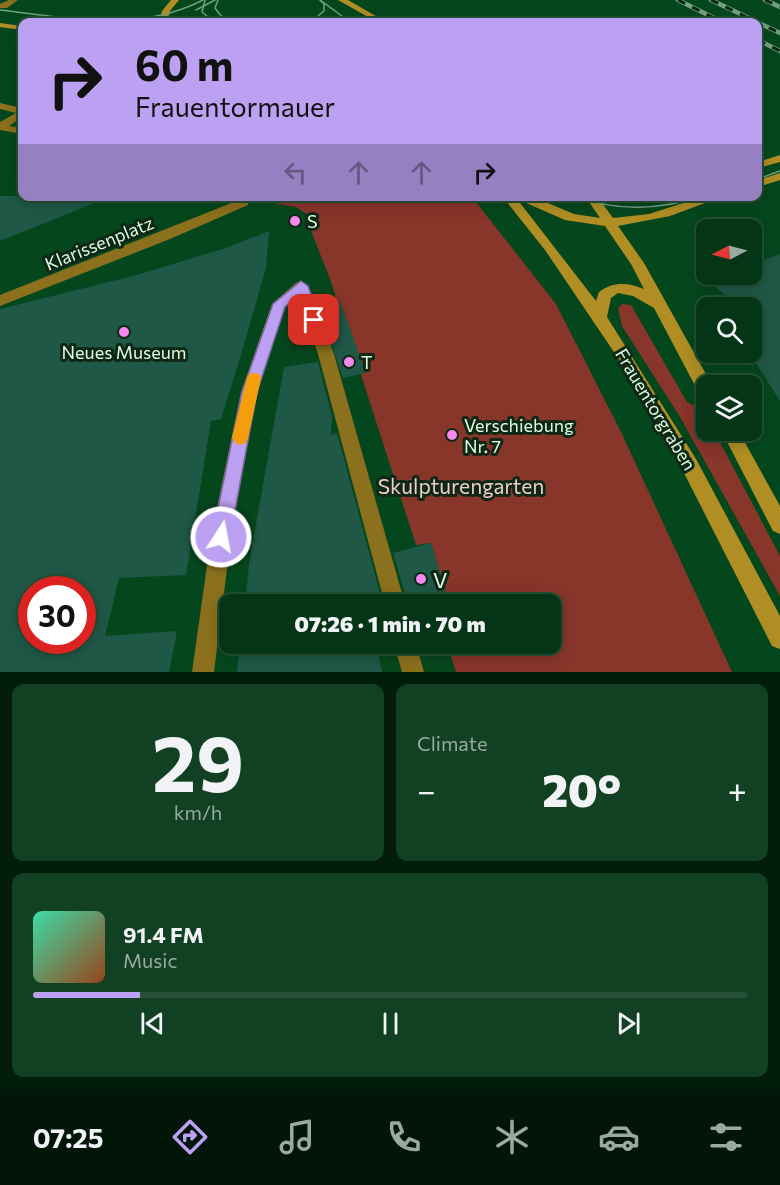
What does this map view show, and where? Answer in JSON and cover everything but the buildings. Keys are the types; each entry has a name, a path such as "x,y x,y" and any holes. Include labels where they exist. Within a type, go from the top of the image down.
{"main road":[{"path":"165,18 166,11 175,0"},
{"path":"342,0 375,18"},
{"path":"0,25 18,27"},
{"path":"762,164 780,158"},
{"path":"762,183 780,176"},
{"name":"Frauentorgraben","path":"512,201 536,228 600,316 672,432 780,638"},
{"path":"532,201 570,217 611,222 645,220 703,201"},
{"path":"595,201 611,222 662,308 698,375"},
{"path":"600,316 604,296 620,288 637,291 662,308"},
{"path":"735,441 780,525"}],"street":[{"path":"2,6 14,0"},
{"path":"0,106 18,111"},
{"path":"0,127 18,115"},
{"path":"0,127 18,130"},
{"name":"Klarissenplatz","path":"0,301 165,236 244,202"},
{"path":"203,672 221,537 249,392 279,304 301,286 326,354 391,594"},
{"path":"408,654 413,672"}],"green space":[{"name":"Skulpturengarten","path":"273,201 475,201 556,304 622,434 732,672 456,672 450,654 561,654 561,594 438,594 445,591 431,543 416,545 330,279 310,228 318,222 296,207 277,204"},
{"path":"622,304 631,305 687,402 696,406 696,441 719,441 780,556 780,596 680,417 622,326 618,308"}],"tram line":[{"path":"146,18 179,10 203,0"},
{"path":"203,6 205,0"},
{"path":"203,6 215,0"},
{"path":"218,0 215,8 225,18"},
{"path":"316,18 324,11 324,4 320,0 345,18"},
{"path":"196,10 203,6"},
{"path":"203,6 202,12 209,18"},
{"path":"0,10 69,18"},
{"path":"762,178 780,171"},
{"path":"590,201 622,207 655,206 687,201"}],"railway":[{"path":"678,0 714,18"},
{"path":"711,0 749,18"},
{"path":"765,0 780,7"},
{"path":"762,24 780,33"},
{"path":"762,42 780,51"}],"slow traffic":[{"path":"240,438 254,378"}],"place":[{"name":"S","path":"295,221"},
{"name":"Neues Museum","path":"124,332"},
{"name":"T","path":"349,362"},
{"name":"Verschiebung Nr. 7","path":"452,435"},
{"name":"V","path":"421,579"}],"route":[{"path":"221,537 249,392 279,304 301,286 314,320"}]}
